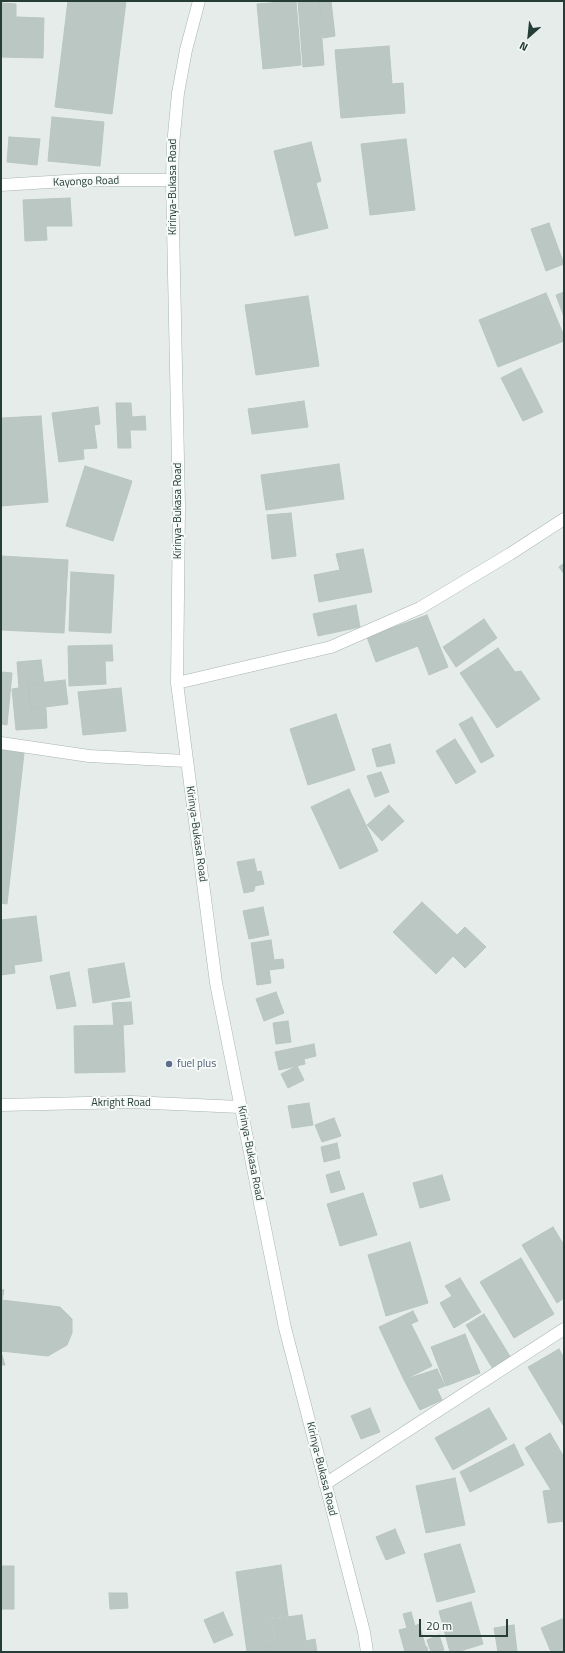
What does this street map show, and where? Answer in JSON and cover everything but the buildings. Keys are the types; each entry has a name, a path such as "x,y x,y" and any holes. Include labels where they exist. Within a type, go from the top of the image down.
{"street":[{"name":"Kirinya-Bukasa Road","path":"199,1 186,50 178,93 172,145 179,507 177,683 216,983 240,1107 285,1328 364,1632 367,1652"},
{"name":"Kayongo Road","path":"1,186 82,180 172,180"},
{"path":"177,683 331,647 420,608 510,554 564,518"},
{"path":"1,743 89,756 186,761"},
{"name":"Akright Road","path":"1,1105 131,1102 240,1107"},
{"path":"325,1484 564,1330"}],"place":[{"name":"fuel plus","path":"169,1064"}]}
